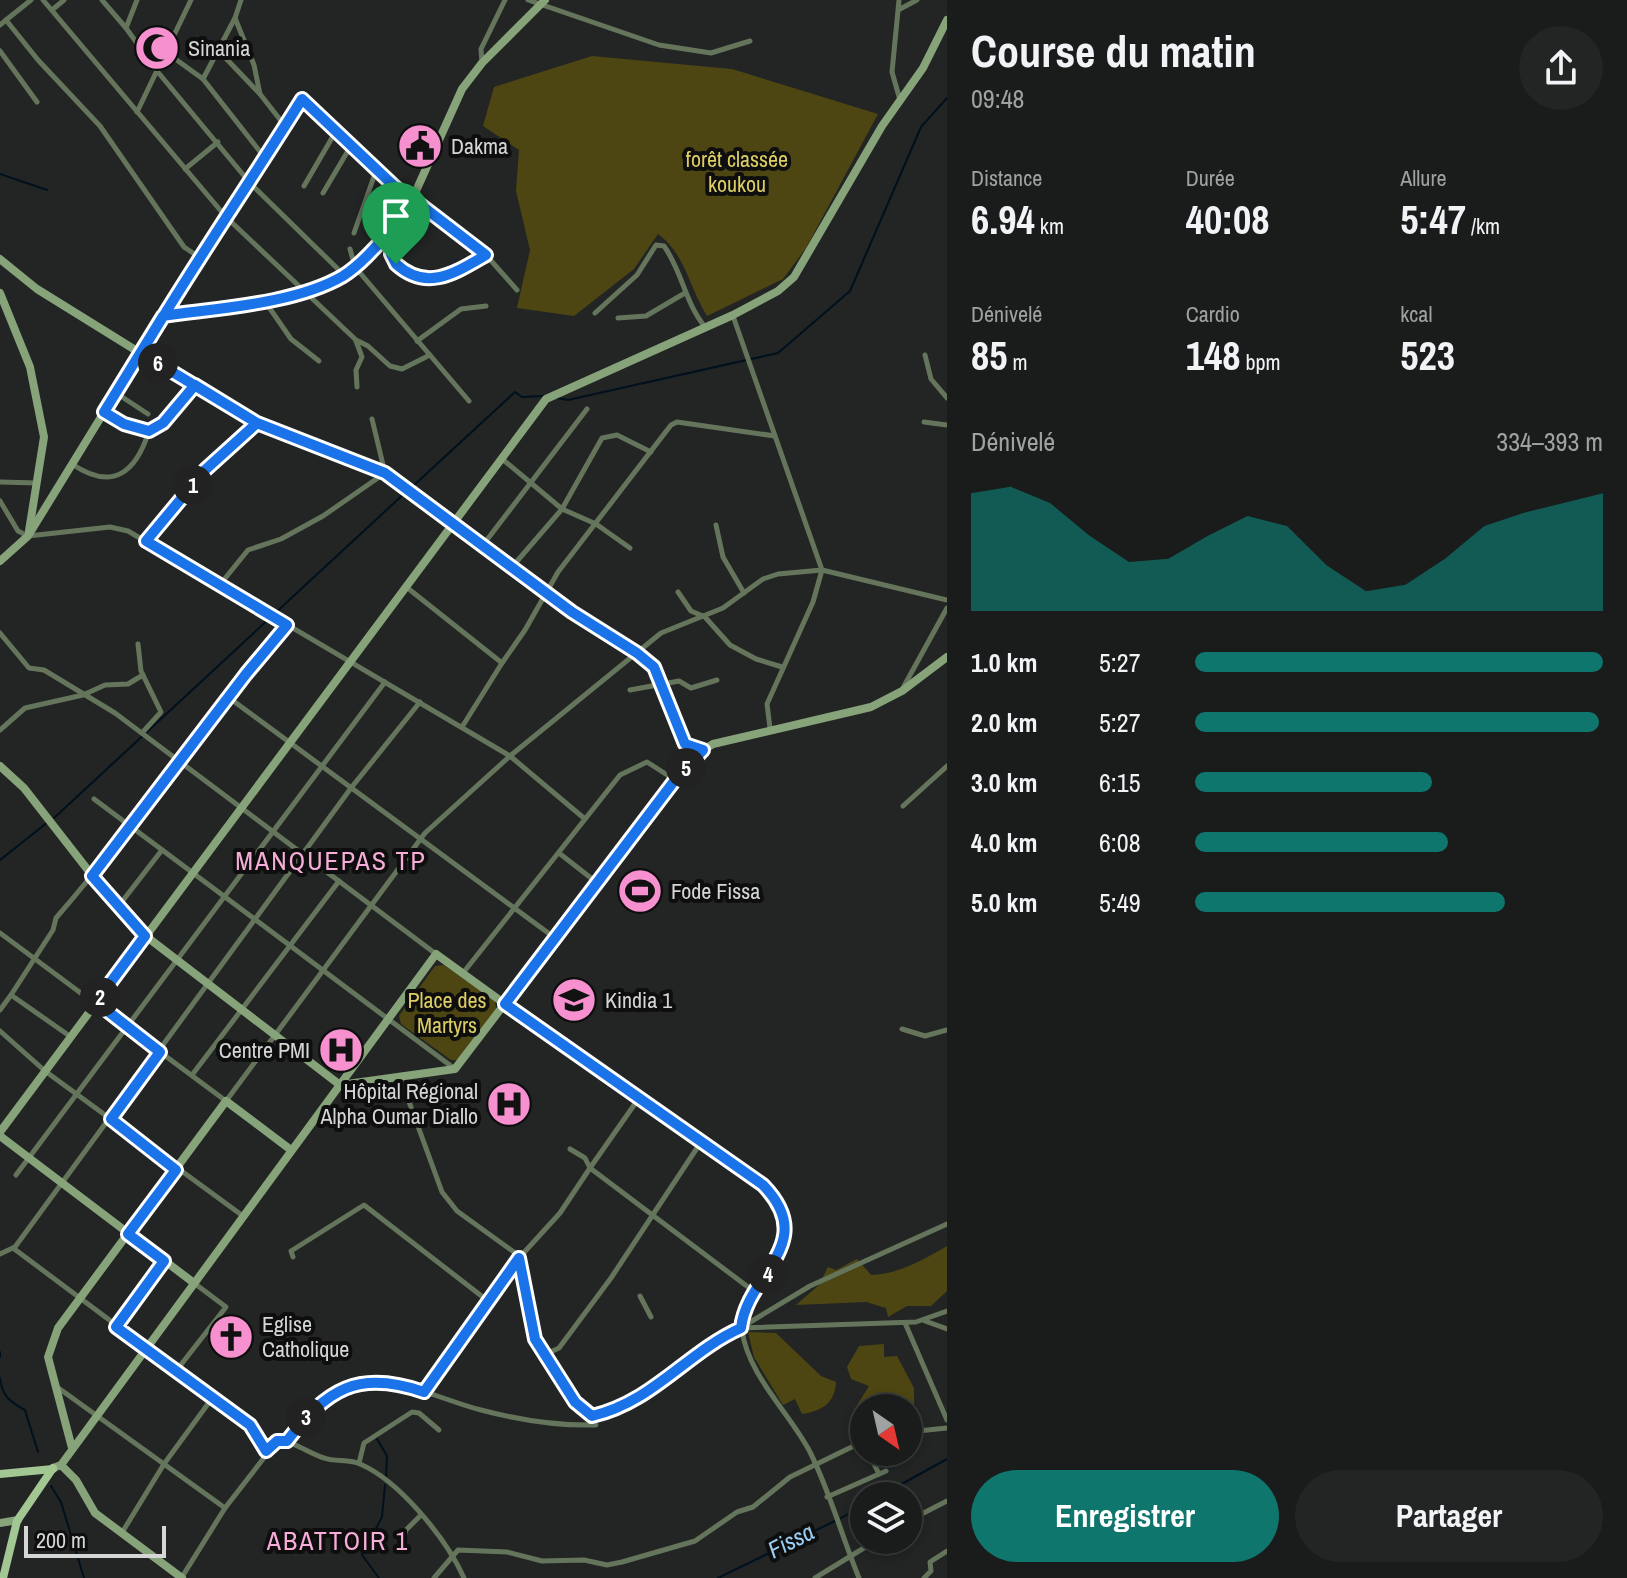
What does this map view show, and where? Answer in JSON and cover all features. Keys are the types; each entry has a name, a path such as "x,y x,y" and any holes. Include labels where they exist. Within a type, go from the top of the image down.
{"main road":[{"path":"0,1474 39,1473 57,1466"},
{"path":"3,1578 18,1520 57,1466"}],"street":[{"path":"0,25 31,0"},
{"path":"43,0 226,217 302,292 390,366 402,369 430,355"},
{"path":"52,10 64,0"},
{"path":"102,0 250,183 344,275"},
{"path":"126,28 137,0"},
{"path":"137,112 191,0"},
{"path":"203,79 241,0"},
{"path":"482,63 481,49 505,0"},
{"path":"528,0 659,45 711,53 750,41"},
{"path":"899,0 892,72 900,100"},
{"path":"900,9 917,0"},
{"path":"163,316 302,292 344,275 355,267 401,219 462,89 482,63 542,3"},
{"path":"235,18 254,65 260,94"},
{"path":"6,20 38,60 100,126 184,247 200,257"},
{"path":"176,1371 226,1307 0,1134 405,586 549,397 733,315 778,291 805,263 900,100 923,68 947,20"},
{"path":"218,50 260,94 285,126"},
{"path":"0,51 37,102"},
{"path":"167,53 203,79 265,158"},
{"path":"0,561 28,536 163,316 302,99 412,200 486,255 517,290"},
{"path":"304,186 336,131"},
{"path":"185,169 218,142"},
{"path":"323,193 352,144"},
{"path":"354,233 377,168"},
{"path":"401,219 408,227 394,244 391,254 409,275 418,279 451,275 486,255"},
{"path":"595,313 637,275 656,245 664,246 693,313 705,327"},
{"path":"350,249 355,267 469,401"},
{"path":"0,259 37,289 257,423 385,473 409,489 546,593 654,667 685,744 703,750"},
{"path":"0,293 30,367 44,437 28,536"},
{"path":"618,318 646,316 685,293"},
{"path":"264,300 291,339 319,361"},
{"path":"417,341 461,309 486,306"},
{"path":"733,315 822,570 813,602 767,704 770,728"},
{"path":"356,340 362,357 356,370 357,387"},
{"path":"925,355 931,379 947,398"},
{"path":"72,464 88,475 121,475 129,471 142,453 149,431 163,423 195,385"},
{"path":"116,393 148,414"},
{"path":"483,546 587,409"},
{"path":"104,412 124,424 149,431"},
{"path":"372,419 385,473"},
{"path":"462,727 558,572 677,422 775,436"},
{"path":"924,422 947,425"},
{"path":"146,541 205,470 257,423"},
{"path":"511,567 562,509 602,438 617,435 651,452"},
{"path":"501,458 562,509 596,524 630,548"},
{"path":"218,587 248,550 281,539 323,516 385,473"},
{"path":"0,482 37,483"},
{"path":"0,501 18,531 28,536 110,527 128,531 218,587 273,616 510,756 585,819"},
{"path":"716,525 723,557 744,593"},
{"path":"72,1448 48,1357 49,1344 420,839 510,756 661,633 705,617 778,574 822,570 947,600"},
{"path":"405,586 502,663"},
{"path":"678,592 691,611 705,617 730,645 756,659 782,667"},
{"path":"902,691 947,608"},
{"path":"0,1010 53,930 56,918 132,828 228,697 287,625"},
{"path":"0,633 29,668 44,670 144,734 463,974 763,1185 781,1207 785,1219 780,1252 747,1307 741,1328 752,1360 814,1464 859,1578"},
{"path":"138,644 143,675 161,712 144,734"},
{"path":"0,766 24,788 117,908 145,936 340,1085 455,1069 675,780 703,750 770,728 860,710 902,691 947,657"},
{"path":"0,730 25,708 83,695 105,685 128,684 143,675"},
{"path":"630,690 679,681 691,688 717,680"},
{"path":"16,1175 385,682"},
{"path":"228,697 556,939"},
{"path":"0,1254 13,1248 63,1183 351,788 420,702"},
{"path":"463,974 620,775 647,762 675,780"},
{"path":"903,806 947,766"},
{"path":"94,799 455,1069"},
{"path":"117,908 162,850"},
{"path":"559,853 598,883"},
{"path":"192,1075 339,881"},
{"path":"0,933 291,1150"},
{"path":"436,954 57,1466 76,1480 95,1513 182,1578 225,1508 266,1451 277,1441 287,1441 326,1459 359,1463 394,1488 453,1554 464,1578"},
{"path":"11,995 71,1037"},
{"path":"902,1029 925,1036 947,1030"},
{"path":"0,1031 45,1071 176,1170 243,1216"},
{"path":"400,1076 442,1192 457,1211 519,1258 535,1339 575,1402 592,1416 644,1396 719,1338 810,1286 947,1224"},
{"path":"424,1392 519,1258 560,1213 639,1098"},
{"path":"544,1355 559,1348 653,1216 701,1142"},
{"path":"570,1149 585,1158 590,1168 756,1293"},
{"path":"293,1257 291,1251 364,1205 488,1301"},
{"path":"13,1248 250,1425 266,1451"},
{"path":"116,1327 164,1261"},
{"path":"640,1296 651,1317"},
{"path":"741,1328 904,1322 924,1320 947,1311"},
{"path":"924,1320 947,1329"},
{"path":"904,1322 947,1420"},
{"path":"287,1441 304,1419 334,1392 381,1381 483,1411 551,1424 596,1425"},
{"path":"56,1387 225,1508"},
{"path":"123,1531 164,1464 213,1397"},
{"path":"359,1463 364,1443 412,1412 419,1413 439,1430"},
{"path":"922,1431 947,1428"},
{"path":"434,1578 458,1550 484,1550 542,1561 584,1560 607,1565 695,1541 737,1512 753,1507 790,1477 850,1448"},
{"path":"875,1466 879,1474"},
{"path":"827,1497 886,1471"},
{"path":"922,1514 947,1501"},
{"path":"403,1540 406,1530 421,1515"},
{"path":"0,1524 18,1520"},
{"path":"0,1524 12,1535"},
{"path":"924,1578 931,1571 930,1562 947,1551"},
{"path":"815,1578 856,1554"}],"green space":[{"name":"forêt classée koukou","path":"592,56 732,69 878,114 806,248 783,279 707,316 681,261 658,234 634,269 574,316 517,308 530,250 516,191 519,150 483,126 494,87"},
{"name":"Place des Martyrs","path":"444,965 495,1001 496,1009 458,1060 451,1060 401,1024 399,1016 435,966"},
{"path":"947,1246 947,1291 931,1306 907,1306 888,1317 886,1308 866,1302 796,1305 819,1285 828,1267 836,1270 857,1259 871,1275 881,1274 910,1265"},
{"path":"748,1332 776,1333 821,1376 836,1382 830,1401 815,1411 802,1414 795,1399 783,1405 754,1357"},
{"path":"884,1344 884,1357 897,1356 914,1388 914,1394 864,1394 869,1386 851,1379 847,1367 859,1346"}],"waterway":[{"path":"557,398 568,400 778,353 850,291 921,127 947,98"},
{"path":"0,174 47,190"},
{"path":"412,487 515,392 522,397 543,396"},
{"path":"54,818 407,491"},
{"path":"0,860 48,822"},
{"path":"0,1352 0,1357"},
{"path":"0,1378 8,1398 25,1410 38,1452"},
{"path":"377,1439 387,1456 386,1477"},
{"name":"Fissa","path":"905,1482 947,1459"},
{"path":"379,1578 362,1555 382,1517 385,1485"},
{"path":"51,1486 61,1502 84,1578"},
{"name":"Fissa","path":"841,1518 850,1513"},
{"name":"Fissa","path":"718,1578 835,1521"}],"place":[{"name":"Sinania","path":"157,48"},
{"name":"Dakma","path":"420,146"},
{"name":"Fode Fissa","path":"640,891"},
{"name":"Kindia 1","path":"574,1000"},
{"name":"Centre PMI","path":"341,1050"},
{"name":"Hôpital Régional Alpha Oumar Diallo","path":"509,1104"},
{"name":"Eglise Catholique","path":"231,1337"}],"district":[{"name":"MANQUEPAS TP","path":"331,861"},
{"name":"ABATTOIR 1","path":"338,1541"}],"route":[{"path":"396,264 391,254 394,244 408,227 401,219 355,267 327,284 255,302 163,316 104,412 124,424 149,431 163,423 195,385 257,423 205,470 171,515 156,525 146,541 209,582 287,625 228,697 132,828 92,876 130,924 145,936 96,1002 160,1052 111,1119 176,1170 128,1234 164,1261 116,1327 250,1425 259,1435 266,1451 277,1441 287,1441 304,1419 334,1392 366,1382 381,1381 424,1392 519,1258 535,1339 575,1402 592,1416 629,1405 719,1338 741,1328 747,1307 780,1252 785,1219 774,1196 763,1185 505,1004 675,780 703,750 685,744 654,667 572,612 385,473 257,423 224,405 195,385 141,353 163,316 200,257 302,99 411,202 413,199 486,255 451,275 418,279 396,264"}]}
